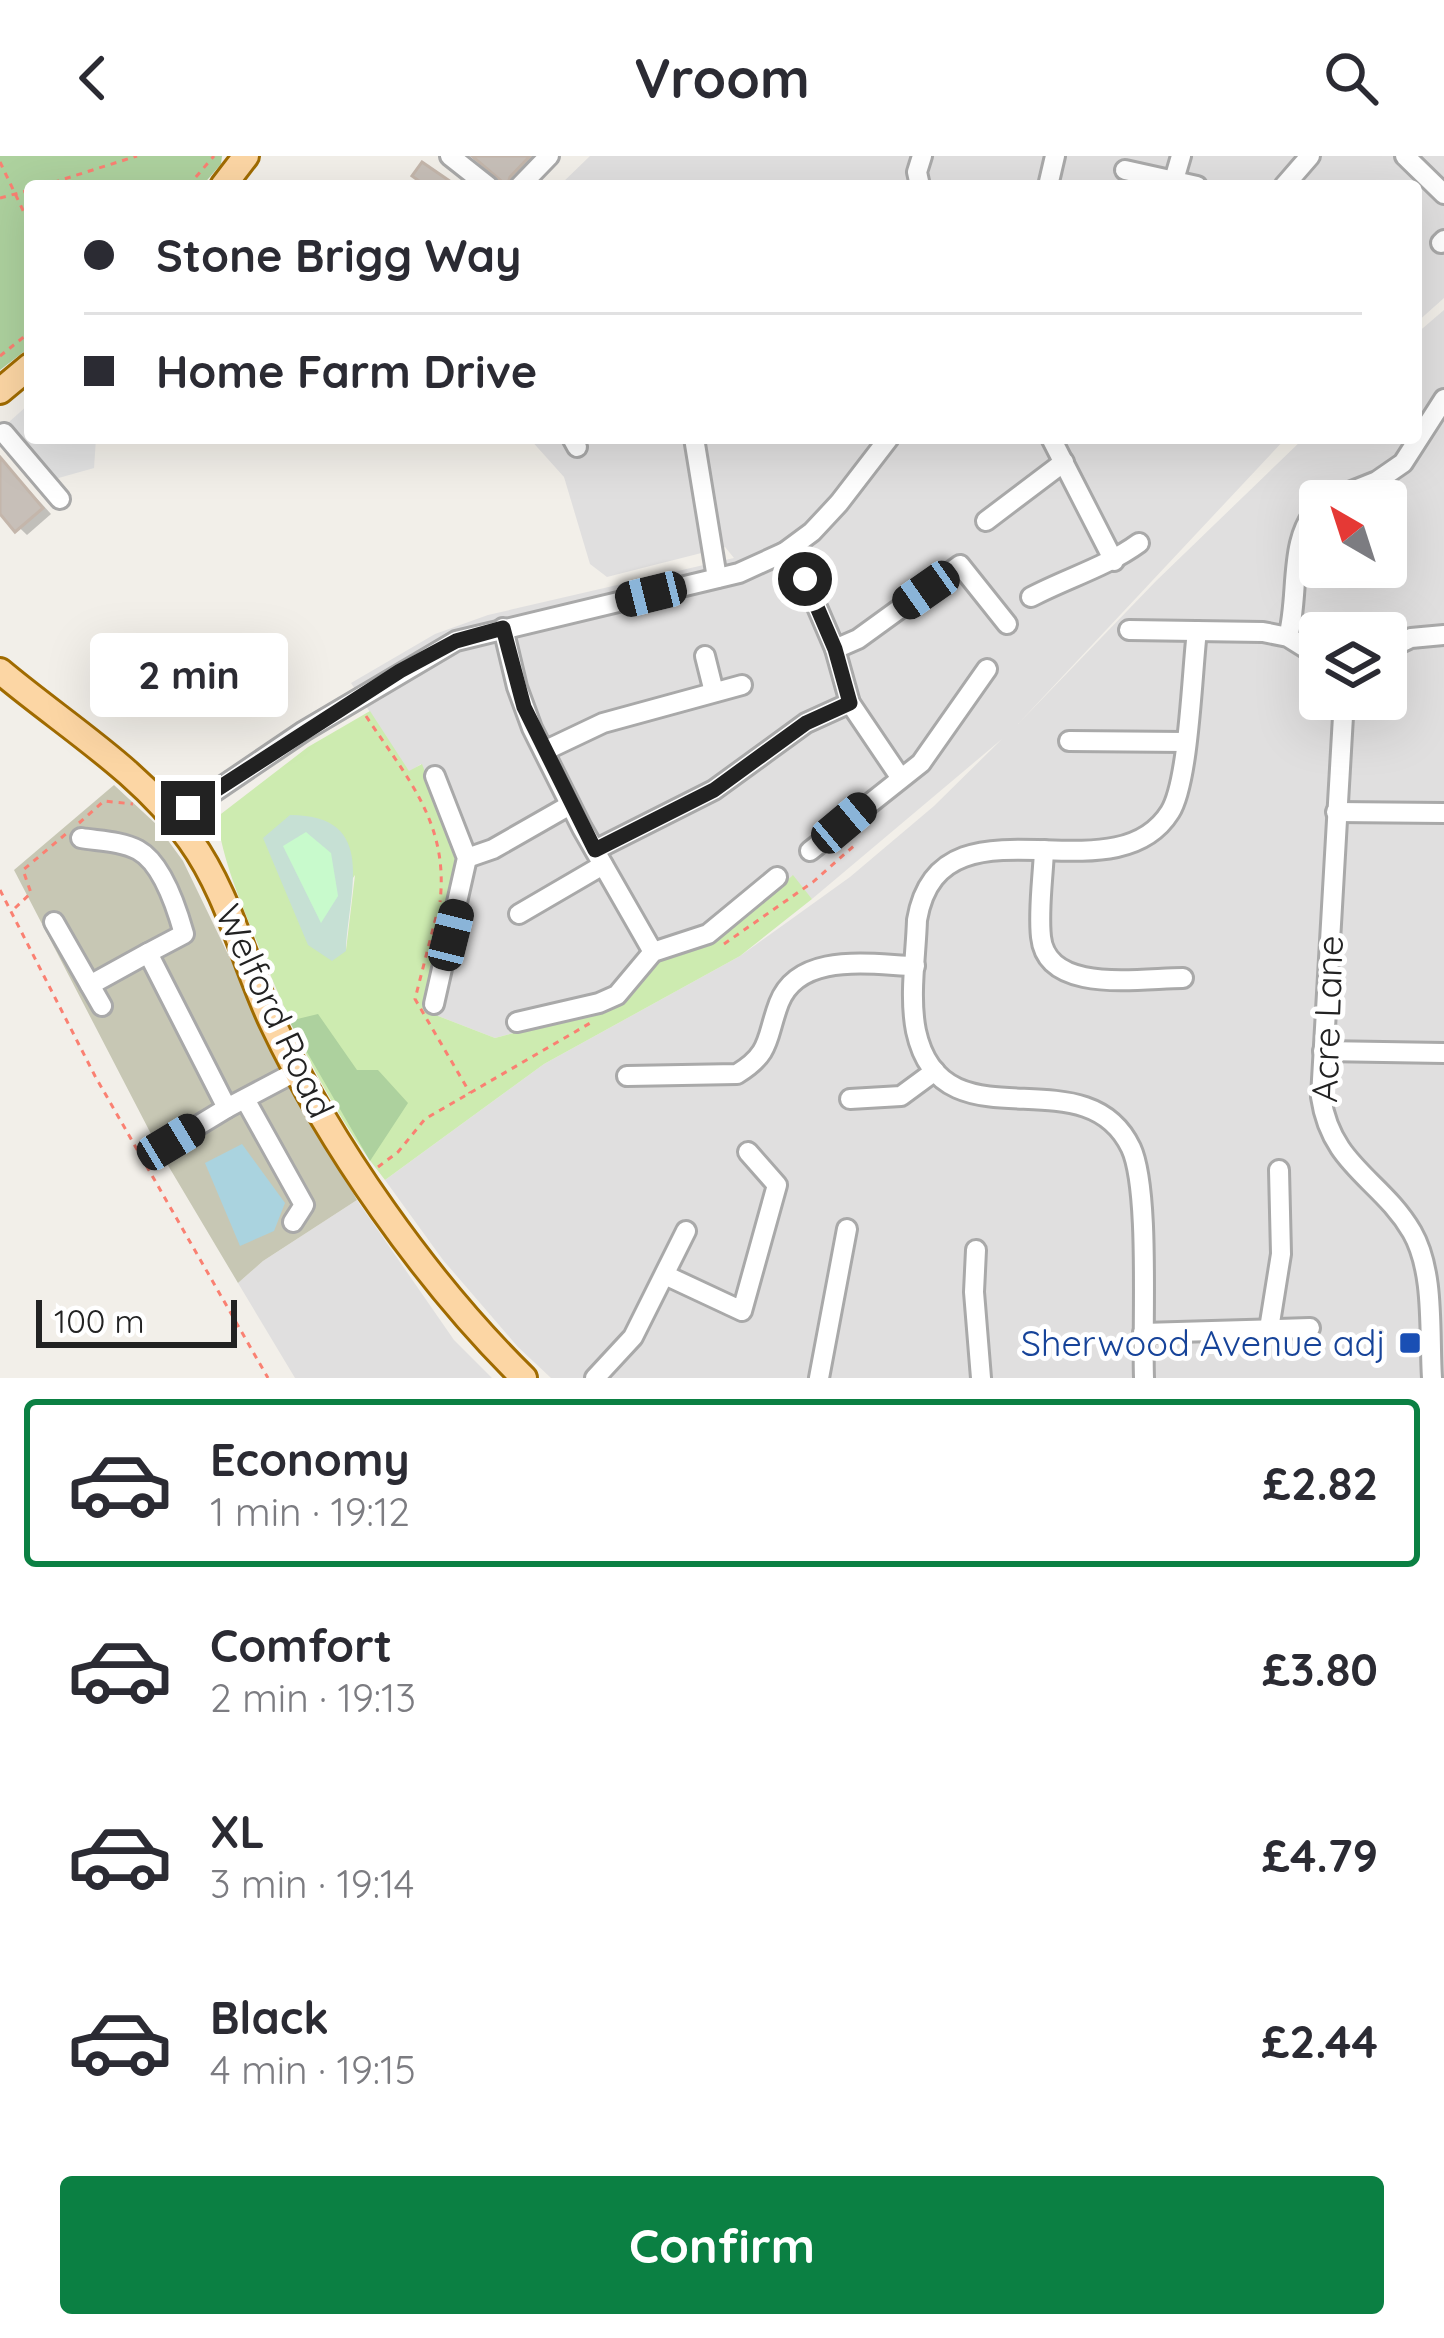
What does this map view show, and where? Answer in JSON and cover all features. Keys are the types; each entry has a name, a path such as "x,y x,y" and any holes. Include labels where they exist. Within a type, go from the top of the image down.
{"main road":[{"path":"228,180 246,156"},
{"path":"0,391 24,371"},
{"name":"Welford Road","path":"0,671 117,764 174,820 203,859 271,1020 334,1134 419,1256 524,1378"}],"street":[{"path":"450,156 480,180"},
{"path":"526,180 549,156"},
{"path":"1125,170 1174,180 1181,156"},
{"path":"1289,180 1310,156"},
{"path":"1405,156 1444,194"},
{"path":"1422,433 1444,399"},
{"path":"2,431 60,499"},
{"path":"695,444 717,578"},
{"path":"174,820 207,794 445,646 755,568 812,532 884,444"},
{"path":"1054,444 1114,561"},
{"path":"1378,480 1403,463 1415,444"},
{"path":"986,521 1064,462"},
{"path":"1288,637 1297,592 1299,541"},
{"path":"1031,597 1074,574 1114,561 1139,543"},
{"path":"784,552 805,579 835,649 850,703 900,777"},
{"path":"835,649 857,639 961,566 1007,624"},
{"path":"503,628 517,687 544,751 653,952"},
{"path":"1129,629 1263,632 1299,644"},
{"path":"1144,1378 1140,1179 1121,1132 1082,1103 981,1097 964,1092 935,1071 916,1030 915,966 920,904 947,867 977,852 1108,850 1141,840 1168,815 1181,786 1197,631"},
{"path":"1407,640 1444,635"},
{"path":"705,656 714,692"},
{"path":"810,851 921,763 986,669"},
{"path":"544,751 603,723 742,685"},
{"path":"519,914 599,858 714,790 806,723 850,703"},
{"name":"Acre Lane","path":"1343,720 1321,1097 1331,1138 1342,1156 1404,1221 1420,1250 1432,1378"},
{"path":"1070,741 1185,742"},
{"path":"434,1004 467,858 435,776"},
{"path":"467,858 493,849 570,806"},
{"path":"1336,812 1444,813"},
{"path":"81,838 122,844 148,858 174,902 184,934 90,985"},
{"path":"1044,850 1042,942 1058,969 1076,977 1183,979"},
{"path":"517,1022 599,1004 617,995 653,952 708,934 777,878"},
{"path":"54,922 102,1006"},
{"path":"148,953 236,1103 304,1204 292,1222"},
{"path":"627,1076 736,1073 766,1046 778,1003 798,978 826,966 915,966"},
{"path":"1323,1051 1444,1053"},
{"path":"171,1142 297,1071"},
{"path":"850,1099 901,1096 935,1071"},
{"path":"665,1275 742,1311 777,1185 748,1152"},
{"path":"1269,1329 1281,1254 1280,1170"},
{"path":"819,1378 847,1229"},
{"path":"595,1378 634,1337 686,1231"},
{"path":"976,1250 974,1292 981,1378"},
{"path":"1143,1333 1310,1328"}],"path":[{"path":"61,180 137,156"},
{"path":"193,180 214,156"},
{"path":"0,162 24,211"},
{"path":"0,198 24,192"},
{"path":"0,356 24,337"},
{"path":"355,700 427,808 438,838 443,874 440,904 415,999 471,1094"},
{"path":"12,910 32,893 23,871 104,801 135,805"},
{"path":"0,890 95,1076 268,1378"}],"shaded area":[{"path":"590,156 1444,156 1444,298 1422,318 1422,180 565,180"},
{"path":"1444,310 1444,1378 551,1378 443,1260 385,1180 544,1064 740,956 850,877 934,806 1002,739 812,899 792,876 712,944 657,959 615,1006 495,1038 433,1014 423,1003 459,861 421,764 409,772 351,683 435,634 488,615 734,558 725,547 607,577 590,564 564,477 534,444 1280,444 1018,724 1298,444 1422,444 1422,329"},
{"path":"24,408 24,442 8,423"},
{"path":"26,444 96,444 94,468 55,479"},
{"path":"114,785 156,824 183,861 296,1095 357,1200 263,1261 238,1283 163,1157 14,870"},
{"path":"290,815 318,818 337,828 348,843 353,882 346,951 332,961 308,945 263,838"},
{"path":"357,1200 454,1340 492,1378 295,1378 238,1283 263,1261"}],"green space":[{"path":"0,156 222,156 207,180 24,180 24,352 0,370"},
{"path":"370,711 409,771 422,764 459,861 423,1003 433,1014 495,1038 615,1006 657,959 712,944 793,875 812,899 740,956 544,1064 385,1180 346,1125 297,1035 238,896 220,834 217,817 308,747","holes":["355,875 346,950 308,944"]},
{"path":"306,832 331,853 338,896 321,923 283,846"},
{"path":"318,1014 357,1070 378,1070 408,1103 370,1161 289,1021"}],"water":[{"path":"242,1144 285,1203 274,1231 240,1246 205,1163"}],"building":[{"path":"472,156 530,156 509,180 500,180"},
{"path":"422,162 448,180 418,180 412,176"},
{"path":"0,457 43,508 15,532 0,514"}],"place":[{"name":"Sherwood Avenue adj","path":"1410,1343"}],"route":[{"path":"188,808 400,671 456,641 503,628 532,728 595,850 714,790 806,723 850,703 835,649 805,579"}]}
